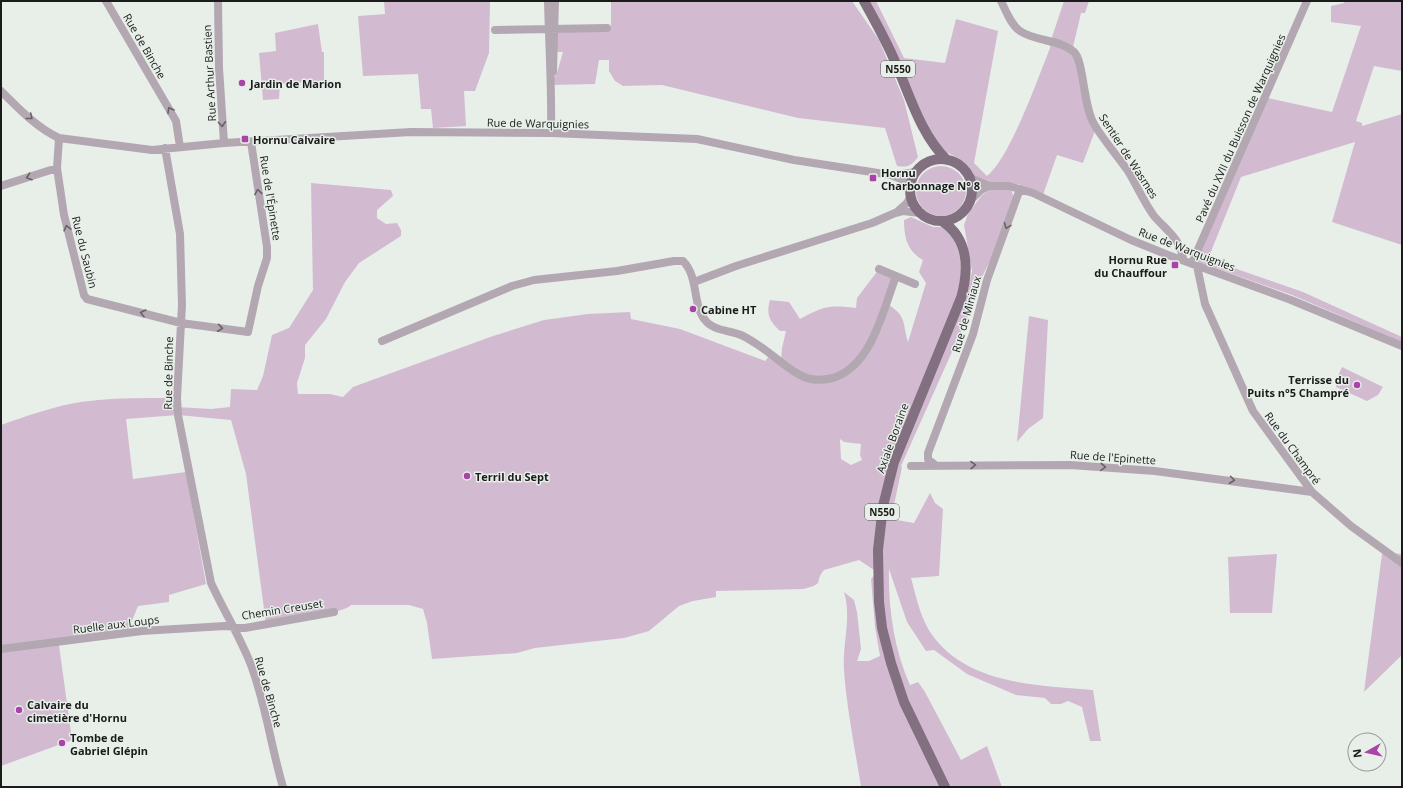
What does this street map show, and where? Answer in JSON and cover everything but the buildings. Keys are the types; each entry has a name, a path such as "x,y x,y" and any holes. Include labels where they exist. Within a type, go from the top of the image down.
{"main road":[{"name":"N550","path":"864,1 896,64 911,102 931,138"},
{"path":"931,138 940,154 947,160 955,163 966,173 971,182 972,192 969,202 961,214 952,219 942,221 930,219 920,213 914,205 911,193 912,181 916,172 927,163 934,160 947,160"},
{"path":"927,163 930,155 931,138"},
{"name":"Axiale Boraine","path":"945,787 904,702 891,663 882,628 879,602 878,550 883,506 894,462 964,285 966,266 959,231 961,214"},
{"path":"942,221 955,232 960,239"}],"street":[{"name":"Rue de Binche","path":"106,1 176,121 180,147"},
{"name":"Rue Arthur Bastien","path":"218,1 219,68 224,143"},
{"path":"548,1 552,29"},
{"path":"551,133 552,85 549,59 555,1"},
{"name":"Sentier de Wasmes","path":"1001,1 1009,17 1020,31 1060,45 1075,53 1080,65 1086,104 1094,125 1128,172 1155,216 1172,234 1183,253 1183,260"},
{"name":"Pavé du XVII du Buisson de Warquignies","path":"1195,265 1307,1"},
{"path":"495,30 606,28"},
{"path":"1,91 20,110 52,135 59,138 142,149 180,147"},
{"name":"Rue de Warquignies","path":"180,147 411,132 551,133 697,139 794,160 891,175"},
{"name":"Rue du Saubin","path":"59,138 57,168 64,216 84,295 93,301 181,323"},
{"name":"Rue de l'Épinette","path":"181,323 248,332 258,286 267,258 267,246 251,142"},
{"name":"Rue de Binche","path":"165,148 180,234 181,323 177,398 178,415 211,583 221,605 235,628 255,677 283,787"},
{"path":"1,186 57,168"},
{"path":"891,175 916,172"},
{"name":"Rue de Warquignies","path":"966,173 989,186 1009,186 1033,193 1131,240 1291,300 1402,346"},
{"path":"891,175 903,180 911,193 902,209 895,213"},
{"path":"969,202 982,190 989,186"},
{"name":"Rue de Miniaux","path":"934,464 928,460 928,453 974,334 992,267 1020,189"},
{"path":"694,282 736,266 872,222 895,213 903,211 920,213"},
{"path":"382,341 512,286 534,280 617,271 674,261 683,261 687,265 694,282 704,320 712,326 740,335 772,354 792,371 805,377 817,380 840,376 850,371 860,361 866,353 896,276"},
{"name":"Rue du Champré","path":"1195,265 1205,304 1253,411 1312,492 1351,526 1402,563"},
{"path":"879,269 915,284"},
{"name":"Rue de l'Epinette","path":"911,466 934,464 1070,465 1155,471 1312,492"},
{"path":"1388,553 1402,554"},
{"name":"Chemin Creuset","path":"235,628 334,612"},
{"name":"Ruelle aux Loups","path":"1,649 142,631 225,626 235,628"}],"shaded area":[{"path":"384,1 490,1 489,53 475,91 464,91 466,126 433,128 431,109 421,109 418,74 363,76 358,16 385,14"},
{"path":"611,1 852,1 879,40 904,100 918,157 909,165 904,167 897,166 885,128 798,118 662,85 623,86 615,81 609,71 609,60 599,60 595,84 552,85 553,77 556,76 563,52 555,52 555,29 611,29"},
{"path":"868,1 876,1 904,58 945,63 956,19 998,31 974,163 987,176 996,167 1005,153 1023,116 1050,48 1051,40 1064,1 1089,1 1085,13 1081,13 1073,47 1096,128 1083,163 1057,155 1043,195 1018,184 985,182 974,175 956,157 946,152 937,143 922,118"},
{"path":"1345,1 1402,1 1402,71 1374,66 1356,121 1362,123 1362,126 1402,114 1402,245 1332,222 1355,142 1241,177 1208,259 1303,292 1402,337 1402,342 1292,295 1196,261 1268,98 1332,112 1361,26 1331,22 1331,6 1344,3"},
{"path":"318,24 322,52 324,52 324,81 280,84 279,99 263,100 259,53 276,51 275,33"},
{"path":"941,166 950,168 961,177 966,191 964,200 955,211 941,216 932,214 921,205 916,191 918,182 927,171"},
{"path":"311,183 391,190 393,196 377,210 377,218 386,224 397,223 401,230 401,236 359,263 345,282 326,319 305,345 305,358 297,383 298,394 330,394 343,397 353,387 493,336 544,320 588,314 630,312 631,319 680,329 765,361 771,354 781,361 786,331 780,331 769,317 768,309 770,300 789,302 800,319 821,309 833,307 856,308 857,298 879,269 896,276 886,303 901,316 908,342 926,283 919,272 923,260 910,248 906,238 904,220 911,217 933,227 945,227 955,242 960,258 961,275 959,293 890,462 967,294 972,271 964,225 968,214 982,195 992,188 1011,190 1014,197 991,259 980,281 972,307 901,466 891,519 914,523 930,493 935,503 943,509 939,576 911,578 919,606 927,626 945,650 963,663 982,672 1004,679 1049,686 1093,690 1101,741 1090,741 1082,707 1068,701 1061,704 1051,704 1045,698 1016,695 967,674 934,650 926,651 907,622 889,569 893,628 904,672 910,685 918,682 925,692 961,760 987,746 1002,787 861,787 845,686 844,661 847,612 844,592 854,600 857,612 861,649 857,661 869,661 880,656 875,627 871,579 877,572 859,560 824,570 817,584 803,589 716,591 716,597 693,601 679,606 649,631 624,638 535,648 517,653 432,659 427,623 423,609 409,605 351,605 337,611 312,617 266,624 246,474 231,420 178,415 126,419 133,479 186,472 206,584 169,595 169,602 138,606 127,633 59,645 72,740 1,766 1,425 61,406 105,399 177,398 177,407 211,409 230,407 231,389 257,390 263,376 272,335 289,328 313,290","holes":["840,439 844,442 861,444 860,455 862,460 851,465 841,459"]},
{"path":"1029,316 1048,320 1043,418 1028,429 1017,442"},
{"name":"Terrisse du Puits n°5 Champré","path":"1342,367 1383,387 1378,395 1367,401 1336,387 1338,376"},
{"path":"1277,554 1272,613 1230,613 1228,557"},
{"path":"1382,554 1402,554 1402,655 1364,692"}],"place":[{"name":"Jardin de Marion","path":"242,83"},
{"name":"Hornu Calvaire","path":"245,139"},
{"name":"Hornu Charbonnage N° 8","path":"873,178"},
{"name":"Hornu Rue du Chauffour","path":"1175,265"},
{"name":"Cabine HT","path":"693,309"},
{"name":"Terrisse du Puits n°5 Champré","path":"1357,385"},
{"name":"Terril du Sept","path":"467,476"},
{"name":"Calvaire du cimetière d'Hornu","path":"19,710"},
{"name":"Tombe de Gabriel Glépin","path":"62,743"}]}
